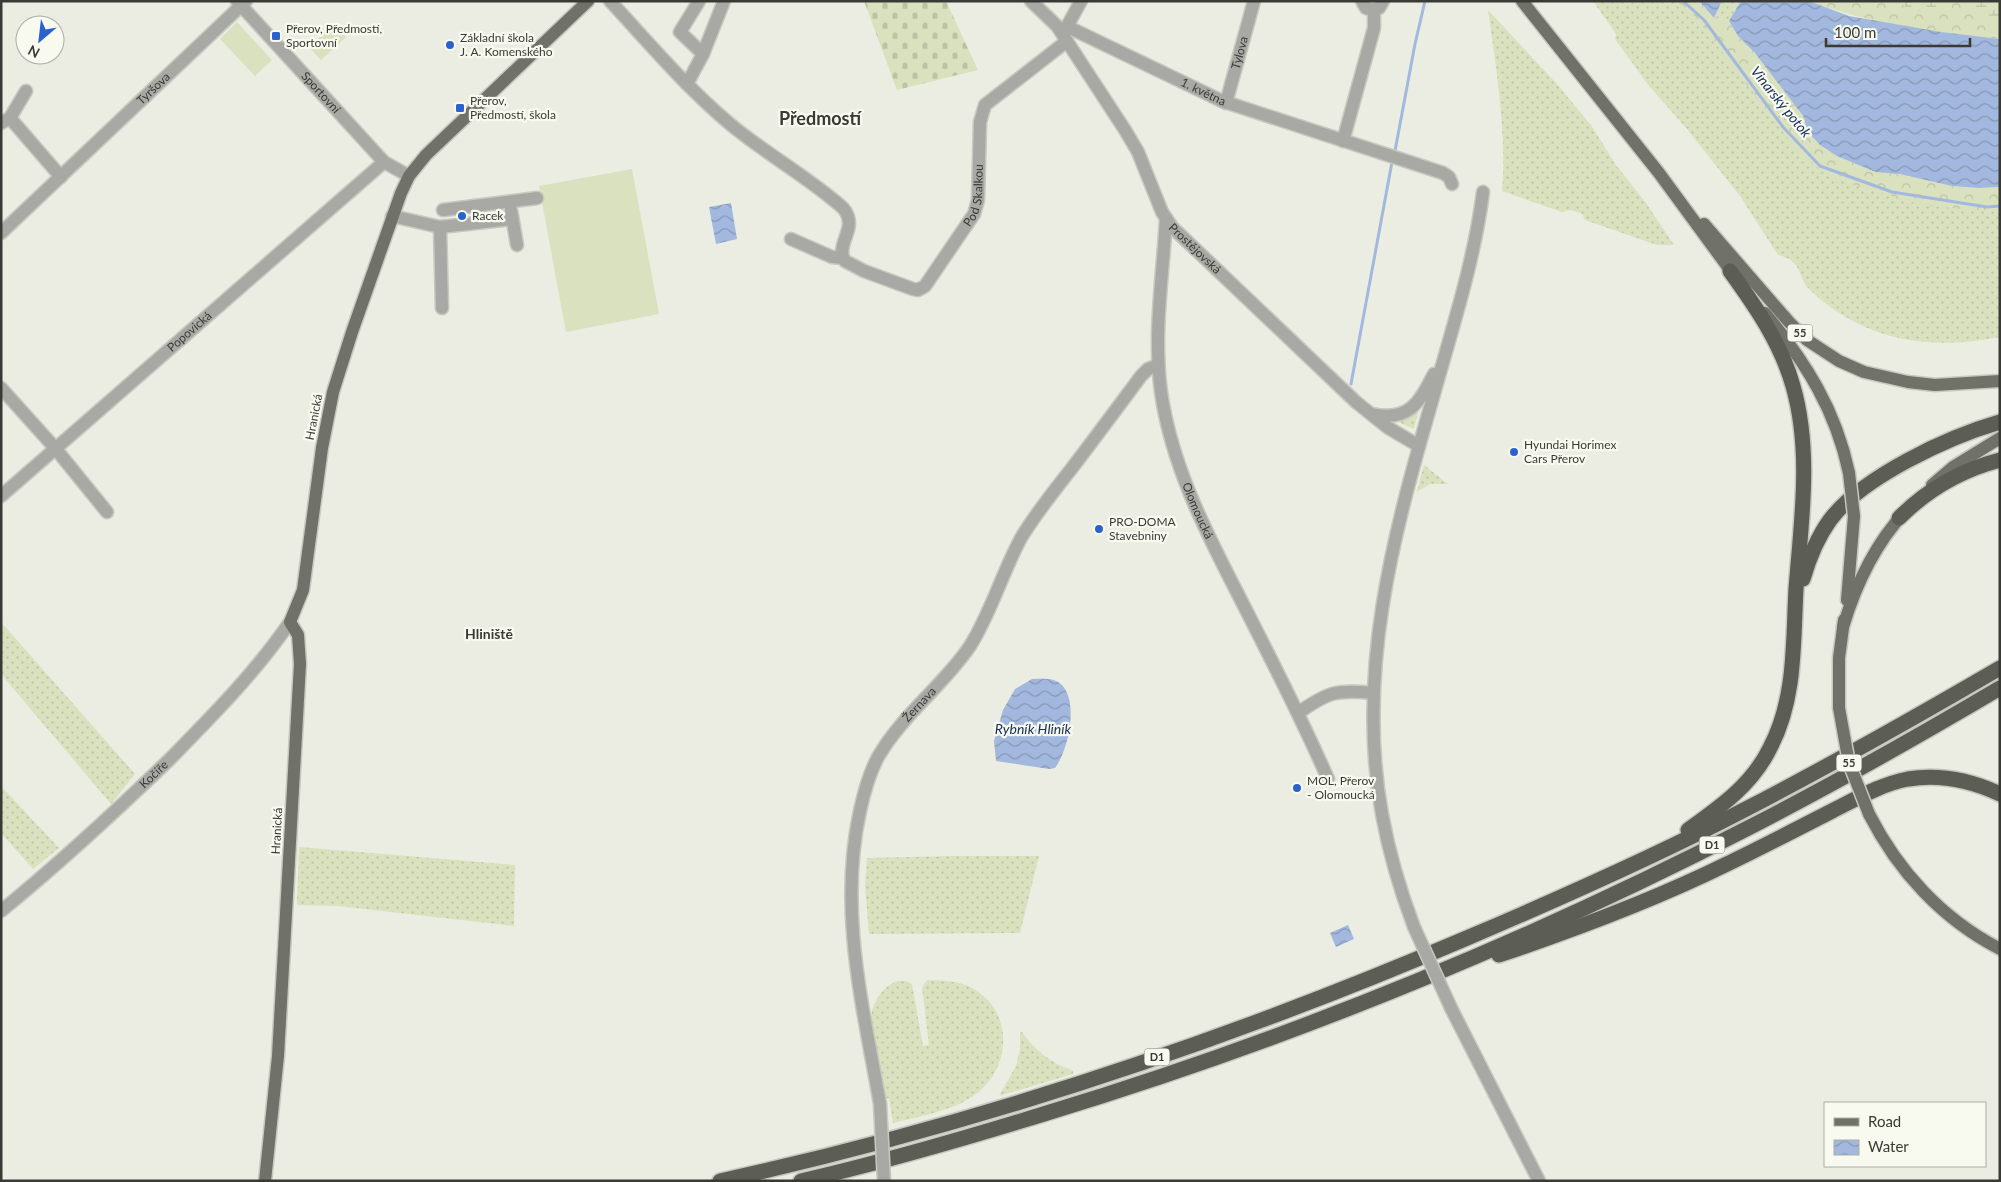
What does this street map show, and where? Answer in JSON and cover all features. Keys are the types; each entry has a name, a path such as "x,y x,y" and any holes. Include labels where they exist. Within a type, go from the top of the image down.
{"highway":[{"path":"1730,271 1776,341 1789,372 1798,407 1802,444 1803,483 1794,635"},
{"path":"1648,858 1732,798 1750,779 1764,760 1777,735 1786,705 1802,584 1809,560 1822,531 1840,508 1861,490 1905,463 1958,437 2000,422"},
{"path":"1899,518 1918,500 1947,480 1970,469 2000,460"},
{"name":"D1","path":"720,1181 903,1135 1036,1097 1225,1033 1406,964 1554,901 1648,858 1742,811 1874,740 2000,668"},
{"name":"D1","path":"801,1181 943,1145 1131,1088 1324,1018 1414,982 1563,917 1752,826 1890,752 2000,688"},
{"path":"1414,982 1534,943 1656,896 1699,878 1857,798 1894,783 1917,778 1945,778 1968,782 2000,794"}],"main road":[{"name":"Hranická","path":"265,1181 277,1066 300,664 298,635 290,622 303,590 322,448 333,392 392,216 409,176 422,158 588,1"},
{"name":"55","path":"1522,1 1659,173 1730,271 1793,347 1813,378 1834,421 1849,473 1854,516 1838,675 1839,708 1849,763 1869,814 1891,852 1918,887 1964,927 2000,949"},
{"name":"55","path":"1659,173 1740,263 1789,322 1807,340 1828,354 1864,372 1908,382 1935,385 2000,381"},
{"name":"55","path":"1843,627 1855,590 1865,568 1883,538 1899,518 1926,490 1953,467 2000,438"}],"street":[{"path":"699,1 680,32 703,54"},
{"path":"687,84 703,54 724,1"},
{"name":"Prostějovská","path":"1031,1 1066,34 1133,144 1157,203 1166,218 1189,244 1369,413 1399,435 1419,446"},
{"path":"1066,34 1081,1"},
{"name":"Tylova","path":"1226,103 1254,1"},
{"path":"1343,141 1374,28 1378,5 1366,8 1362,1"},
{"name":"Sportovní","path":"241,3 384,162 409,176"},
{"name":"Tyršova","path":"1,233 241,3"},
{"path":"611,3 687,84 738,130 843,208 848,218 849,227 842,249 843,258"},
{"name":"1. května","path":"1066,34 1226,103 1443,172 1449,177 1452,184"},
{"name":"Pod Skalkou","path":"791,239 832,257 843,258 852,266 907,288 918,290 925,286 974,214 978,200 980,122 985,104 1066,34"},
{"path":"26,91 6,120 61,177"},
{"name":"Popovická","path":"1,496 384,162"},
{"path":"1483,192 1472,251 1419,446 1383,598 1373,693 1374,752 1382,814 1396,876 1414,927 1451,1008 1539,1181"},
{"path":"443,210 537,198"},
{"path":"509,202 517,245"},
{"path":"392,216 440,228 512,219"},
{"name":"Olomoucká","path":"1166,218 1158,317 1158,364 1168,428 1192,502 1298,713 1328,779"},
{"path":"440,228 442,308"},
{"path":"1369,413 1390,416 1407,411 1413,407 1423,394 1446,350"},
{"name":"Žernava","path":"884,1181 880,1104 852,942 850,900 856,830 868,779 877,758 890,738 954,668 970,646 1010,559 1036,515 1141,376 1151,367 1158,364"},
{"path":"1,388 56,448 107,512"},
{"name":"Kočíře","path":"1,912 112,815 225,704 254,671 290,622"},
{"path":"1298,713 1323,696 1335,692 1373,693"}],"green space":[{"path":"864,1 946,1 978,70 897,90"},
{"path":"1593,1 1676,1 1994,212 2000,211 2000,337 1948,343 1923,342 1899,338 1875,331 1852,321 1810,290 1796,265 1792,261 1778,255 1740,196 1687,129 1649,86 1615,39 1616,34"},
{"path":"1676,1 1699,1 1714,18 1729,21 1738,36 1755,53 1804,117 1807,131 1820,145 1837,156 1876,172 1900,174 1952,186 2000,187 2000,211 1922,205 1829,177 1797,150 1693,14"},
{"path":"1722,1 1741,1 1729,21 1714,18"},
{"path":"1809,1 2000,1 2000,39 1952,34 1879,22"},
{"path":"1897,1 1947,1 1950,9 1912,11"},
{"path":"1955,1 2000,1 2000,21 1987,21"},
{"path":"1488,10 1556,83 1591,125 1616,165 1646,203 1674,245 1657,245 1585,220 1582,214 1571,210 1562,212 1502,191 1502,124"},
{"path":"237,22 272,60 255,76 220,39"},
{"path":"333,24 346,37 321,60 309,47"},
{"path":"632,169 659,314 566,332 539,186"},
{"path":"1419,409 1414,429 1394,420 1414,413"},
{"path":"1424,465 1448,484 1430,484 1417,492"},
{"path":"1,622 135,774 111,804 1,674"},
{"path":"1,786 59,848 33,869 1,833"},
{"path":"299,847 515,865 514,926 338,906 297,905"},
{"path":"1039,856 1020,933 869,934 865,886 867,858"},
{"path":"927,980 950,981 961,984 972,988 986,998 995,1010 1001,1025 1002,1055 988,1083 967,1100 936,1112 893,1123 889,1099 884,1097 871,1018 872,1011 879,996 891,984 897,981 905,981 912,984 923,1046 929,1045 922,988"},
{"path":"1020,1032 1044,1056 1073,1071 1073,1074 999,1096 1016,1066 1020,1049"}],"water":[{"path":"1699,1 1722,1 1714,18"},
{"path":"1741,1 1809,1 1849,16 1941,32 2000,39 2000,187 1952,186 1900,174 1876,172 1837,156 1820,145 1807,131 1804,117 1755,53 1738,36 1729,21"},
{"path":"731,203 737,239 716,244 709,207"},
{"name":"Rybník Hliník","path":"1032,679 1048,679 1059,682 1067,693 1070,703 1070,727 1064,750 1055,768 1049,769 996,761 994,741 1003,710 1015,689"},
{"path":"1348,925 1354,939 1336,947 1330,933"}],"waterway":[{"path":"1395,151 1425,1"},
{"name":"Vinarský potok","path":"1683,1 1704,20 1783,127 1820,166 1892,192 1987,207 2000,206"},
{"path":"1351,384 1392,162"}],"place":[{"name":"Přerov, Předmostí, Sportovní","path":"276,36"},
{"name":"Základní škola J. A. Komenského","path":"450,45"},
{"name":"Přerov, Předmostí, škola","path":"460,108"},
{"name":"Racek","path":"462,216"},
{"name":"Hyundai Horimex Cars Přerov","path":"1514,452"},
{"name":"PRO-DOMA Stavebniny","path":"1099,529"},
{"name":"MOL, Přerov - Olomoucká","path":"1297,788"}],"district":[{"name":"Předmostí","path":"820,119"},
{"name":"Hliniště","path":"489,634"}]}
